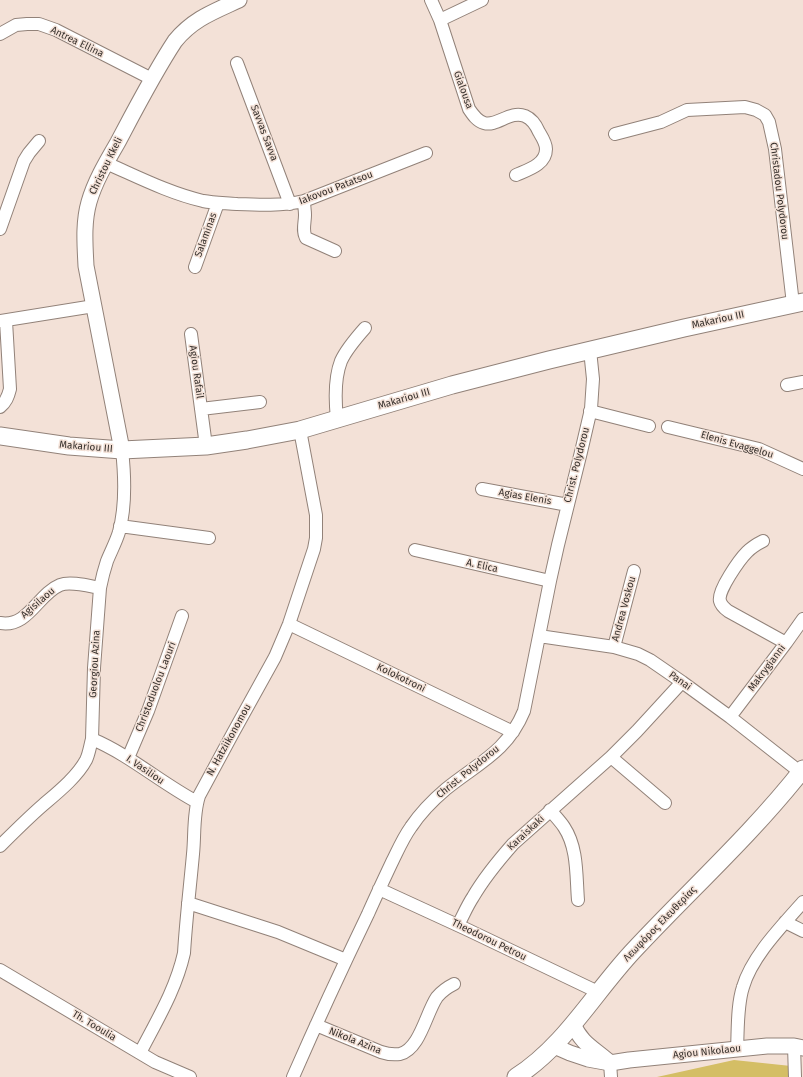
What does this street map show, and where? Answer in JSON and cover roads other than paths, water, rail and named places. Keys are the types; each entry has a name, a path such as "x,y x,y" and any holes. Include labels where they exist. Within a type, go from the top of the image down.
{"main road":[{"name":"Makariou III","path":"0,436 69,446 122,450 206,446 247,440 300,430 452,385 590,350 798,303"},
{"name":"Λεωφόρος Ελευθερίας","path":"516,1077 537,1062 554,1046 635,949 751,830 802,770"}],"street":[{"name":"Christou Kkeli","path":"122,450 86,266 85,221 88,203 106,163 152,79 182,31 204,16 239,0"},
{"name":"Gialousa","path":"431,0 440,20 468,109 474,116 484,123 490,124 513,115 519,115 531,119 536,125 545,144 545,154 537,165 516,175"},
{"path":"440,20 482,0"},
{"name":"Antrea Ellina","path":"0,34 16,25 39,24 56,30 152,79"},
{"name":"Savvas Savva","path":"237,63 290,204"},
{"name":"Christadou Polydorou","path":"615,134 661,122 687,110 745,107 756,110 765,115 769,122 775,149 798,303"},
{"path":"0,229 24,161 39,141"},
{"name":"Iakovou Patatsou","path":"106,163 156,185 204,201 263,205 290,204 304,201 426,153"},
{"path":"304,201 304,235 306,238 335,251"},
{"name":"Salaminas","path":"195,267 218,203"},
{"path":"0,407 9,396 10,389 3,321 94,306"},
{"path":"337,419 335,399 337,379 342,360 365,328"},
{"name":"Agiou Rafail","path":"191,334 206,446"},
{"name":"Christ. Polydorou","path":"293,1077 379,889 410,828 422,812 446,789 499,749 520,721 524,711 550,581 582,452 590,411 593,380 590,350"},
{"path":"787,386 803,382"},
{"name":"Agiou Rafail","path":"201,409 260,402"},
{"path":"590,411 649,426"},
{"name":"Elenis Evaggelou","path":"668,427 760,449 803,469"},
{"name":"N. Hatziikonomou","path":"140,1053 163,1010 178,974 184,953 194,853 197,802 205,783 275,657 289,624 314,549 317,527 314,500 300,430"},
{"name":"Georgiou Azina","path":"0,846 56,794 86,760 92,739 94,668 100,588 102,575 116,542 123,502 125,479 122,450"},
{"name":"Agias Elenis","path":"482,489 568,505"},
{"path":"120,526 209,538"},
{"path":"763,541 754,546 738,562 722,588 719,600 722,606 728,611 786,643"},
{"name":"A. Elica","path":"415,550 550,581"},
{"name":"Andrea Voskou","path":"614,647 634,572"},
{"name":"Agisilaou","path":"0,623 10,623 23,618 48,594 60,585 70,583 100,588"},
{"name":"Christoduolou Laouri","path":"128,758 148,711 182,616"},
{"name":"Makrygianni","path":"730,717 803,619"},
{"name":"Kolokotroni","path":"289,624 513,732"},
{"name":"Panai","path":"539,636 614,647 638,654 650,660 802,770"},
{"name":"Karaiskaki","path":"458,925 478,887 498,860 550,810 611,757 682,682"},
{"name":"I. Vasiliou","path":"92,739 113,748 174,789 197,802"},
{"path":"611,757 665,803"},
{"path":"550,810 564,828 570,842 575,862 578,900"},
{"name":"Theodorou Petrou","path":"379,889 598,992"},
{"path":"737,1049 740,999 745,981 754,962 762,951 803,902"},
{"path":"188,903 278,932 346,960"},
{"path":"785,922 803,931"},
{"name":"Th. Tooulia","path":"0,970 155,1062 190,1077"},
{"name":"Nikola Azina","path":"316,1025 381,1052 399,1054 407,1051 413,1045 438,996 445,989 454,984"},
{"path":"573,1024 581,1039 598,1053 610,1070"},
{"name":"Agiou Nikolaou","path":"554,1046 610,1070 629,1060 767,1046 798,1047"},
{"path":"796,1077 798,1047"}]}
